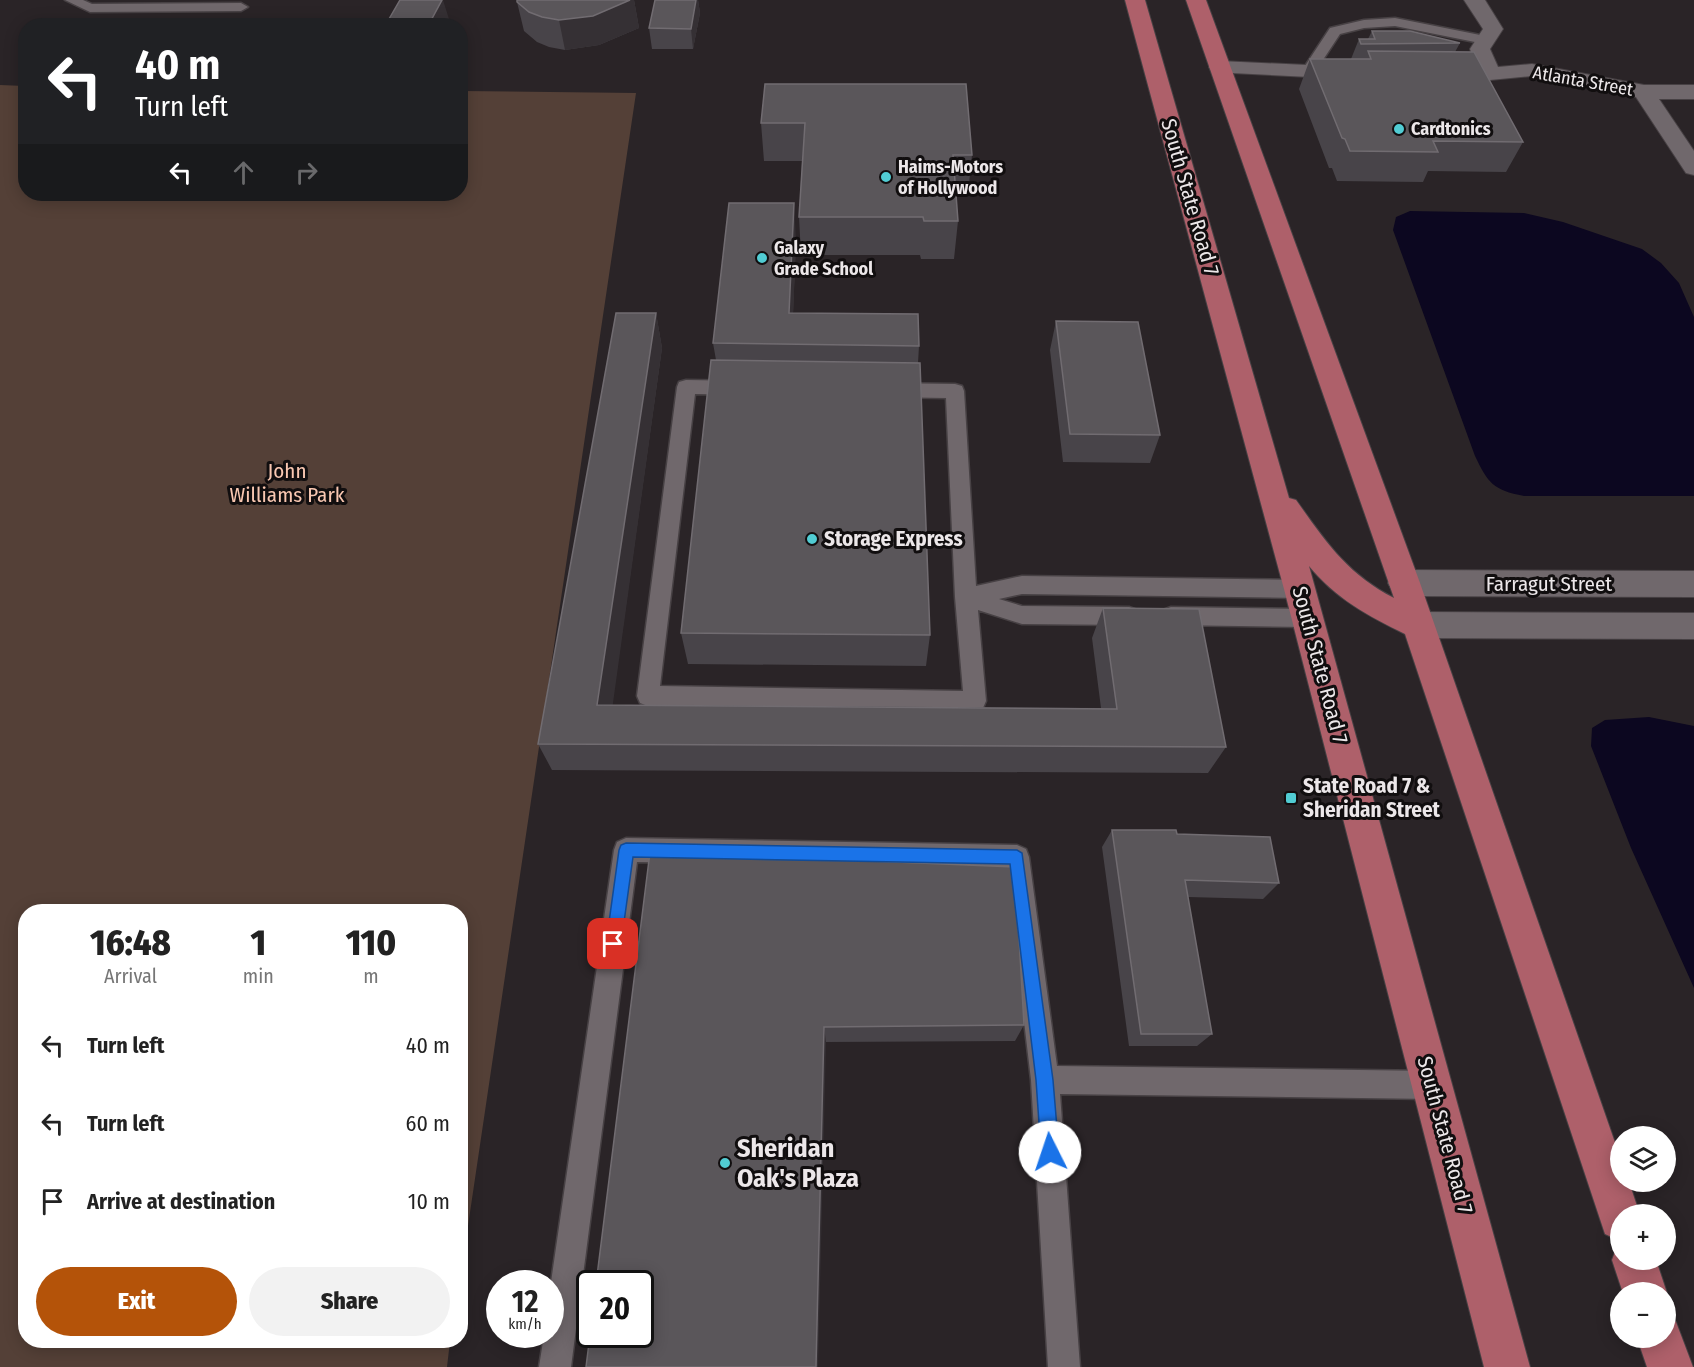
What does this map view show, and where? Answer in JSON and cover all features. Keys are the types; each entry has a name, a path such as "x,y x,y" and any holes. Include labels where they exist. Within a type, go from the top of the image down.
{"main road":[{"name":"South State Road 7","path":"1134,0 1272,488 1507,1367"},
{"path":"1197,0 1404,583 1615,1204"},
{"path":"1272,488 1324,562 1351,588 1380,607 1418,625"},
{"path":"1663,1348 1670,1367"}],"street":[{"path":"1474,0 1481,7 1493,29 1482,57"},
{"name":"Atlanta Street","path":"1422,74 1482,57 1532,70 1644,92 1694,92"},
{"path":"1220,67 1376,73"},
{"path":"1644,92 1694,168"},
{"name":"Farragut Street","path":"1404,583 1694,584"},
{"name":"Farragut Street","path":"1418,625 1694,626"}],"lane":[{"path":"72,0 90,8 241,7"},
{"path":"1308,72 1335,32 1376,23 1395,22 1482,57"},
{"path":"1376,23 1393,36"},
{"path":"686,387 955,391 966,597 975,701 648,696 686,387"},
{"path":"966,597 1022,585 1303,603"},
{"path":"966,597 1022,615 1303,603"},
{"path":"555,1367 626,850 1017,858 1045,1080 1064,1367"},
{"path":"1045,1080 1432,1085"}],"green space":[{"name":"John Williams Park","path":"0,85 18,86 18,201 468,201 468,91 636,93 468,1226 468,904 18,904 18,1348 449,1348 447,1367 0,1367"}],"shaded area":[{"path":"1410,211 1524,213 1563,222 1642,249 1661,263 1679,283 1694,317 1694,496 1524,496 1498,488 1488,479 1475,456 1393,230 1396,217"},
{"path":"1649,717 1694,726 1694,988 1631,848 1591,746 1592,728 1605,720"}],"building":[{"path":"400,0 442,0 432,18 390,18"},
{"path":"517,0 630,0 593,16 559,20 529,12"},
{"path":"655,0 696,0 691,29 649,28"},
{"path":"1372,31 1410,31 1460,43 1361,44 1359,39 1375,39"},
{"path":"1368,51 1474,52 1523,142 1433,141 1438,152 1350,151 1345,139 1342,138 1310,59 1371,59"},
{"name":"Haims-Motors of Hollywood","path":"765,84 966,84 972,155 953,155 958,221 924,221 923,217 799,217 805,123 761,123"},
{"path":"729,203 794,203 789,313 918,314 919,346 713,343"},
{"path":"616,313 656,313 597,705 1117,709 1103,608 1199,609 1226,747 538,744"},
{"path":"1056,321 1138,322 1160,435 1070,434"},
{"name":"Storage Express","path":"711,360 920,363 930,635 681,633"},
{"path":"1112,830 1176,830 1177,834 1270,837 1279,883 1185,880 1212,1034 1141,1034"},
{"name":"Sheridan Oak's Plaza","path":"650,852 1015,867 1024,1025 824,1027 816,1367 586,1367 588,1348 654,1348 654,1270 598,1270"}],"place":[{"name":"Cardtonics","path":"1399,129"},
{"name":"Haims-Motors of Hollywood","path":"886,177"},
{"name":"Galaxy Grade School","path":"762,258"},
{"name":"Storage Express","path":"812,539"},
{"name":"State Road 7 & Sheridan Street","path":"1291,798"},
{"name":"Sheridan Oak's Plaza","path":"725,1163"}],"route":[{"path":"613,944 626,850 1017,858 1045,1080 1050,1152"}]}
